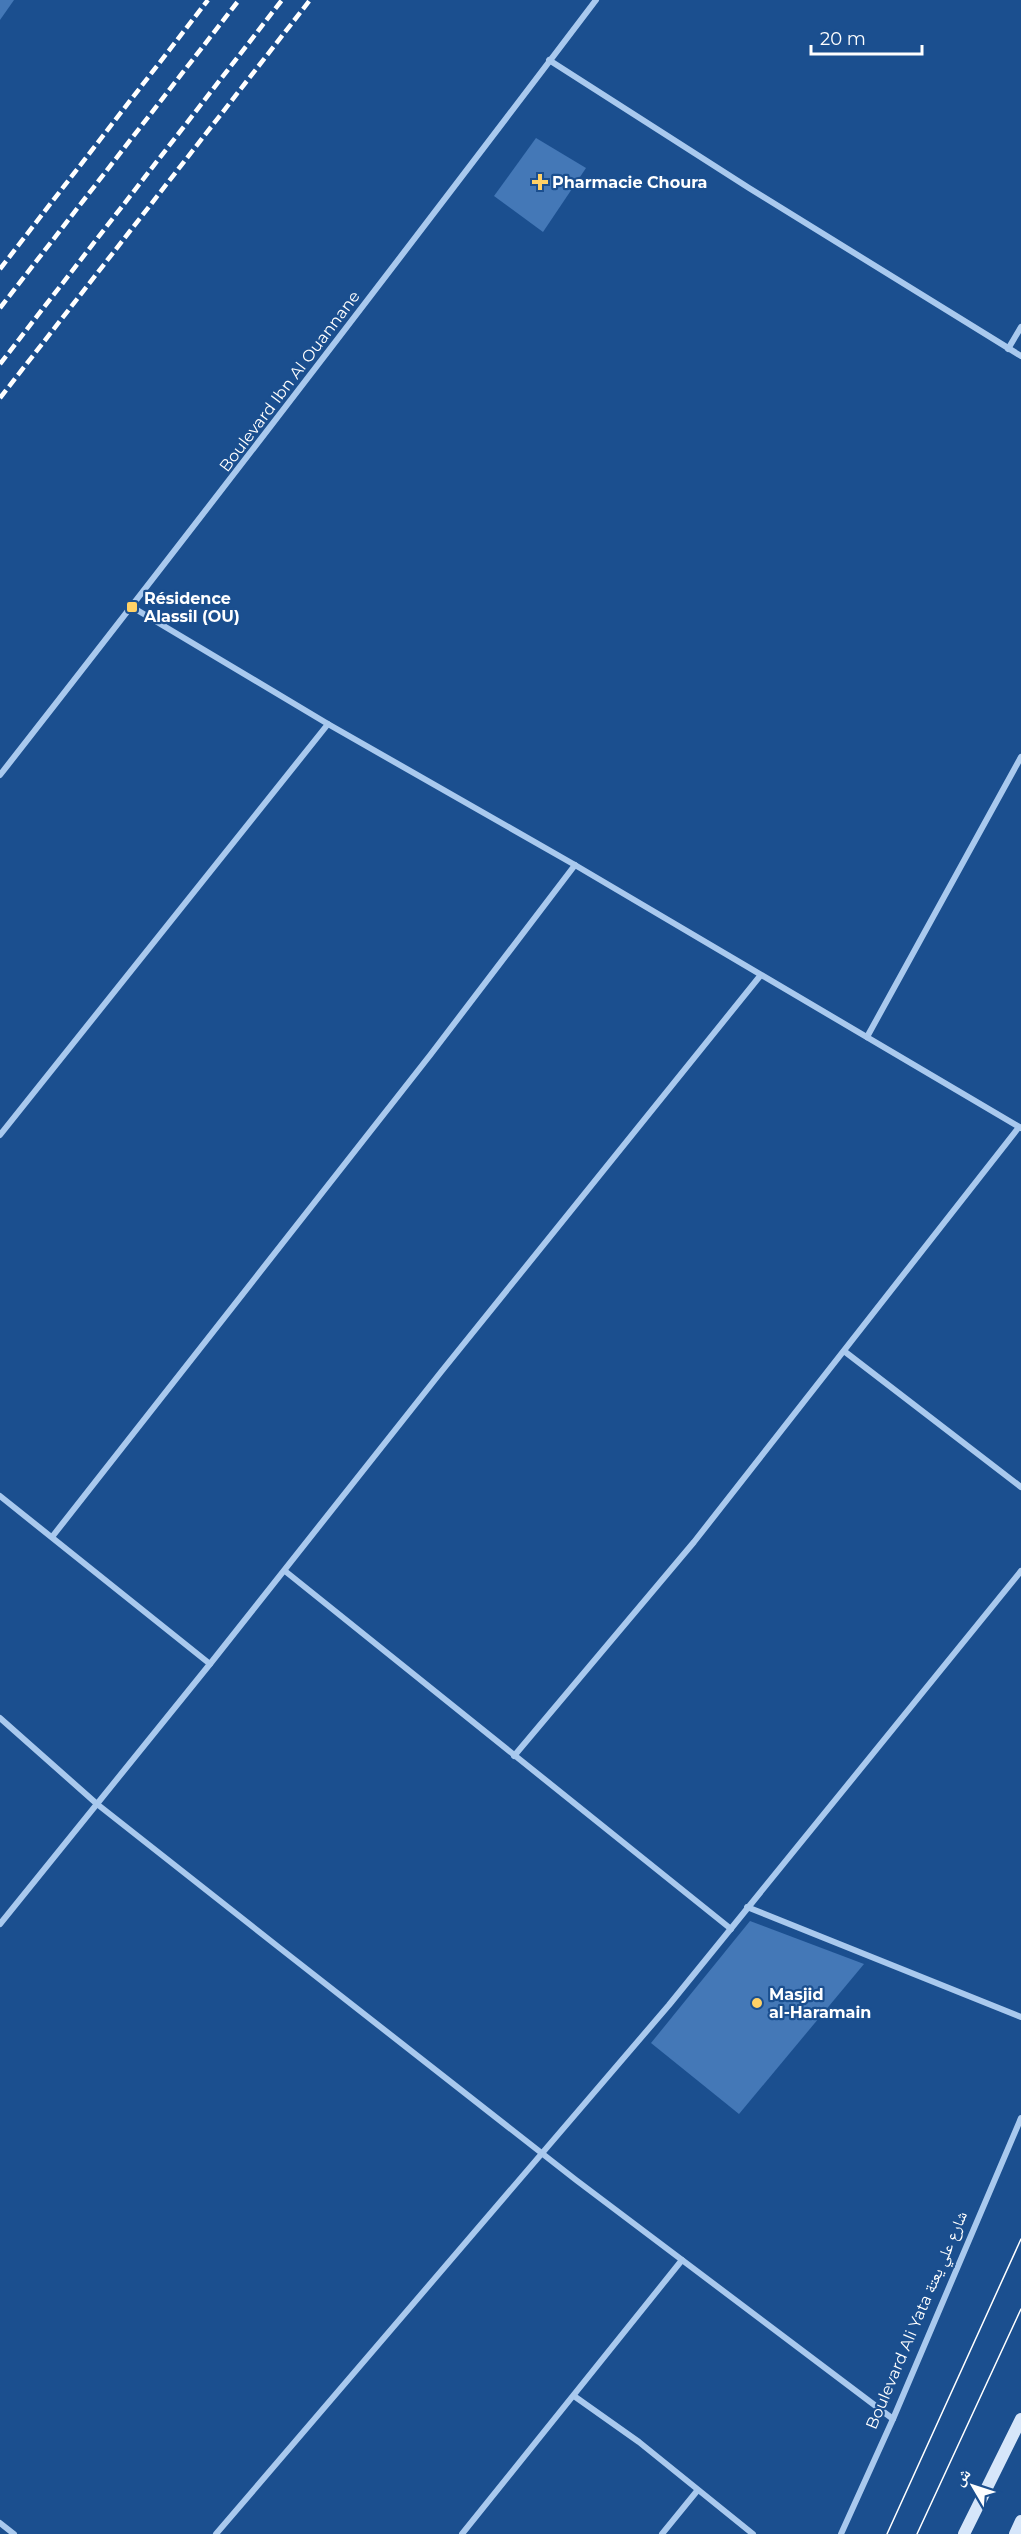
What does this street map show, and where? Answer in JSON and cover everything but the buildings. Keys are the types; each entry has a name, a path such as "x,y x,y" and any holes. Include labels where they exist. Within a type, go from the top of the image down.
{"main road":[{"path":"964,2534 1021,2420"},
{"path":"1015,2534 1021,2522"}],"street":[{"name":"Boulevard Ibn Al Ouannane","path":"0,775 321,363 596,0"},
{"path":"549,60 1021,356"},
{"path":"1008,349 1021,327"},
{"path":"132,607 328,724 575,865 1020,1127 694,1542 514,1756"},
{"path":"0,1135 328,724"},
{"path":"867,1037 1021,758"},
{"path":"52,1537 431,1054 575,865"},
{"path":"0,1924 760,976"},
{"path":"844,1351 1021,1487"},
{"path":"0,1496 210,1664"},
{"path":"285,1571 731,1929"},
{"path":"216,2534 542,2154 731,1929 747,1906 1021,1571"},
{"path":"0,1718 97,1804 542,2154 893,2420"},
{"path":"747,1906 1021,2017"},
{"name":"Boulevard Ali Yata شارع علي يعتة","path":"841,2534 893,2420 1021,2118"},
{"path":"462,2534 681,2260"},
{"path":"574,2396 639,2442 753,2534"},
{"path":"662,2534 697,2491"},
{"path":"0,2523 14,2534"}],"tram line":[{"path":"887,2534 1021,2239"},
{"path":"917,2534 1021,2309"}],"railway":[{"path":"0,269 208,0"},
{"path":"0,308 239,0"},
{"path":"0,364 282,0"},
{"path":"0,398 310,0"}],"place":[{"name":"Pharmacie Choura","path":"540,182"},
{"name":"Résidence Alassil (OU)","path":"132,607"},
{"name":"Masjid al-Haramain","path":"757,2003"}]}
